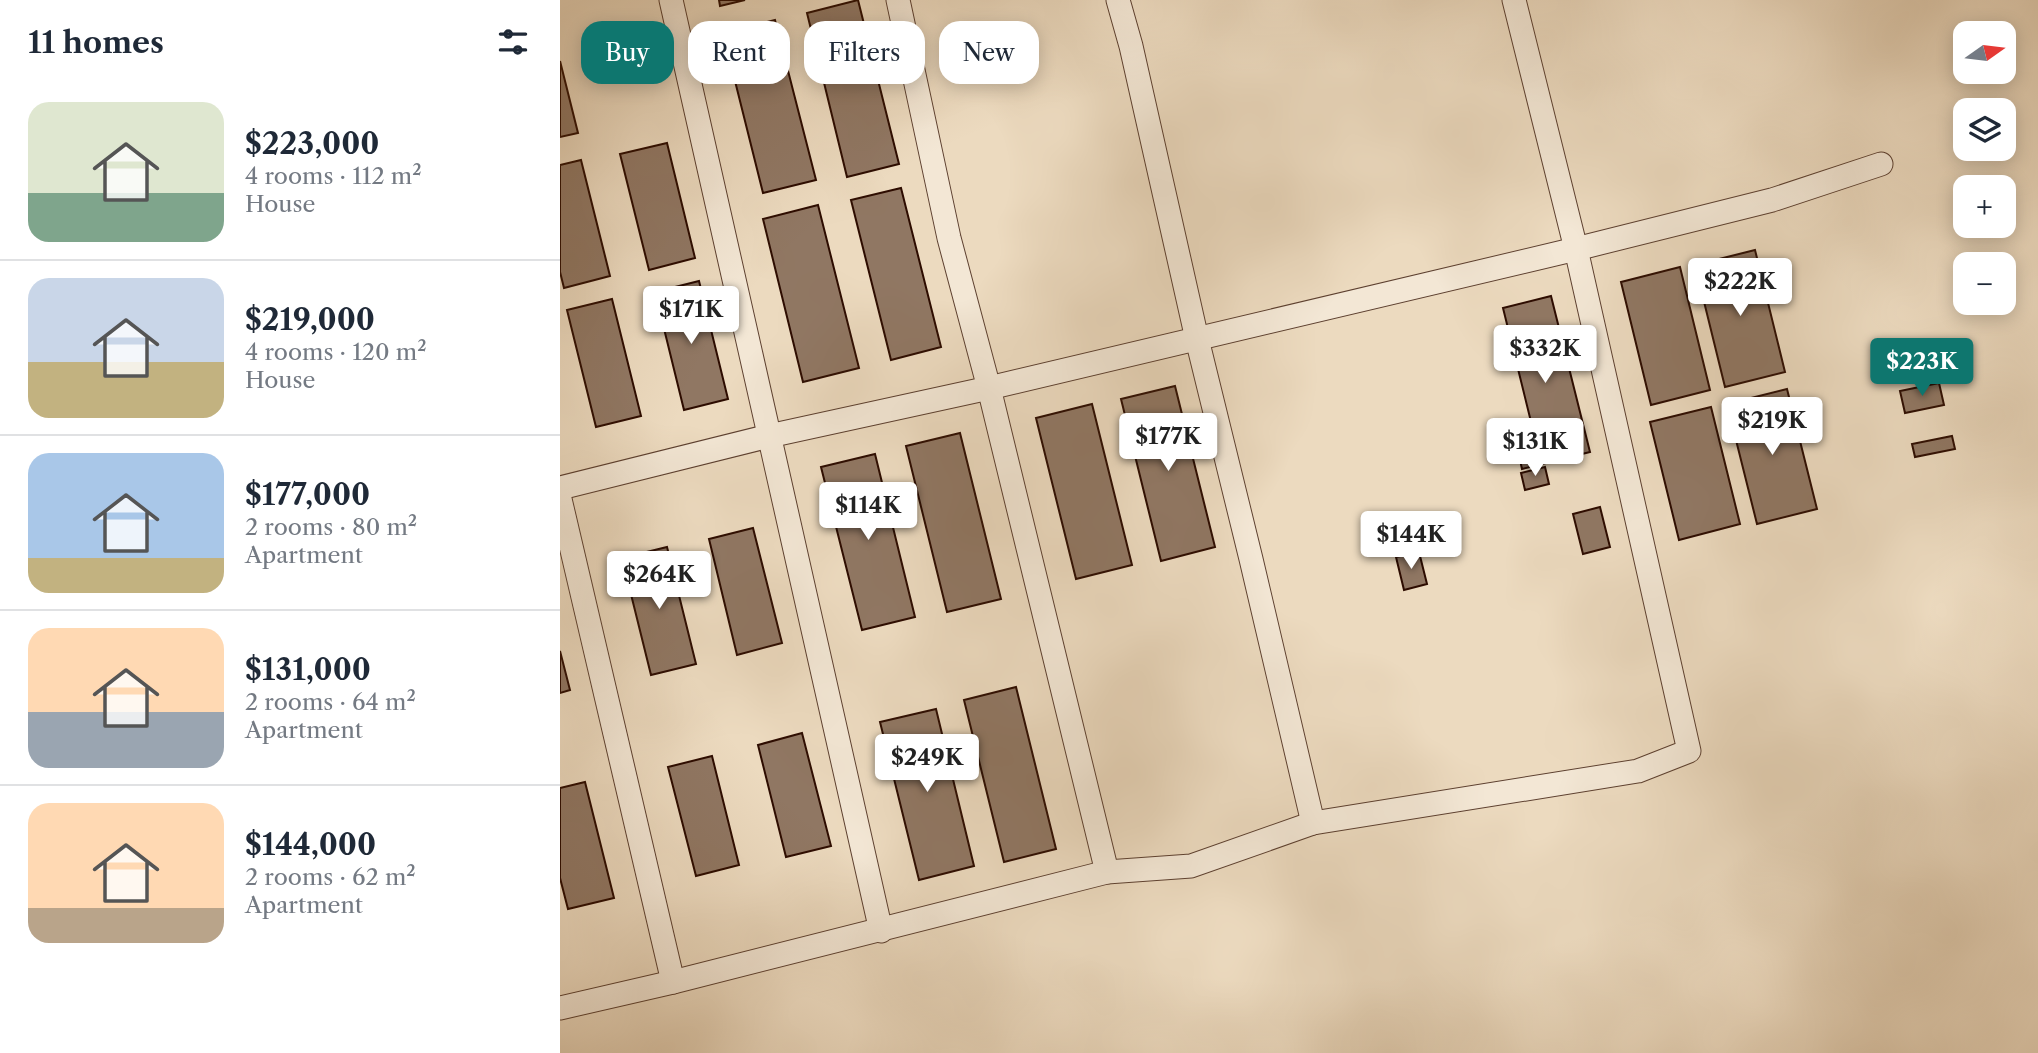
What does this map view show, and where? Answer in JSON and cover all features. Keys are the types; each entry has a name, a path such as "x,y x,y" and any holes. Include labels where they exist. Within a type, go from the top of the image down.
{"street":[{"path":"671,0 881,931"},
{"path":"898,0 949,238 989,388 1107,872"},
{"path":"1118,0 1313,823"},
{"path":"560,1008 881,931 1107,872 1191,866 1313,823 1638,771 1689,751 1576,249 1514,0"},
{"path":"560,488 769,436 989,388 1772,201 1881,164"},
{"path":"560,499 673,982"}],"building":[{"path":"719,0 745,0 720,6"},
{"path":"858,0 863,21 809,21 807,13"},
{"path":"560,61 578,133 560,137"},
{"path":"790,79 816,180 763,193 736,84 790,84"},
{"path":"824,84 879,84 899,164 847,177"},
{"path":"667,143 695,258 649,270 620,154"},
{"path":"581,160 610,276 564,288 560,272 560,165"},
{"path":"901,188 941,347 891,360 851,200"},
{"path":"818,205 859,368 803,382 763,219"},
{"path":"1755,250 1785,372 1725,387 1695,265"},
{"path":"1680,267 1710,390 1651,405 1621,282"},
{"path":"699,281 728,399 684,410 655,292"},
{"path":"1551,296 1590,452 1522,469 1516,442 1535,438 1503,308"},
{"path":"612,299 641,416 596,427 567,310"},
{"path":"1939,383 1944,405 1905,413 1900,391"},
{"path":"1175,386 1215,547 1161,561 1121,399"},
{"path":"1787,389 1817,509 1757,524 1727,404"},
{"path":"1092,404 1132,565 1076,579 1036,418"},
{"path":"1711,407 1740,524 1679,540 1650,422"},
{"path":"960,433 1001,599 947,612 906,446"},
{"path":"1952,436 1955,449 1915,457 1912,444"},
{"path":"875,454 915,617 862,630 821,467"},
{"path":"1545,467 1549,484 1525,490 1521,473"},
{"path":"1600,507 1610,547 1583,554 1573,514"},
{"path":"753,528 782,643 737,655 709,539"},
{"path":"667,547 696,664 651,675 622,558"},
{"path":"1419,552 1427,584 1404,590 1396,557"},
{"path":"560,651 570,690 560,693"},
{"path":"1016,687 1056,849 1004,862 964,700"},
{"path":"936,709 974,866 919,880 880,722"},
{"path":"802,733 831,846 786,857 758,745"},
{"path":"712,756 739,865 696,876 668,767"},
{"path":"585,782 614,898 568,909 560,878 560,788"}]}
